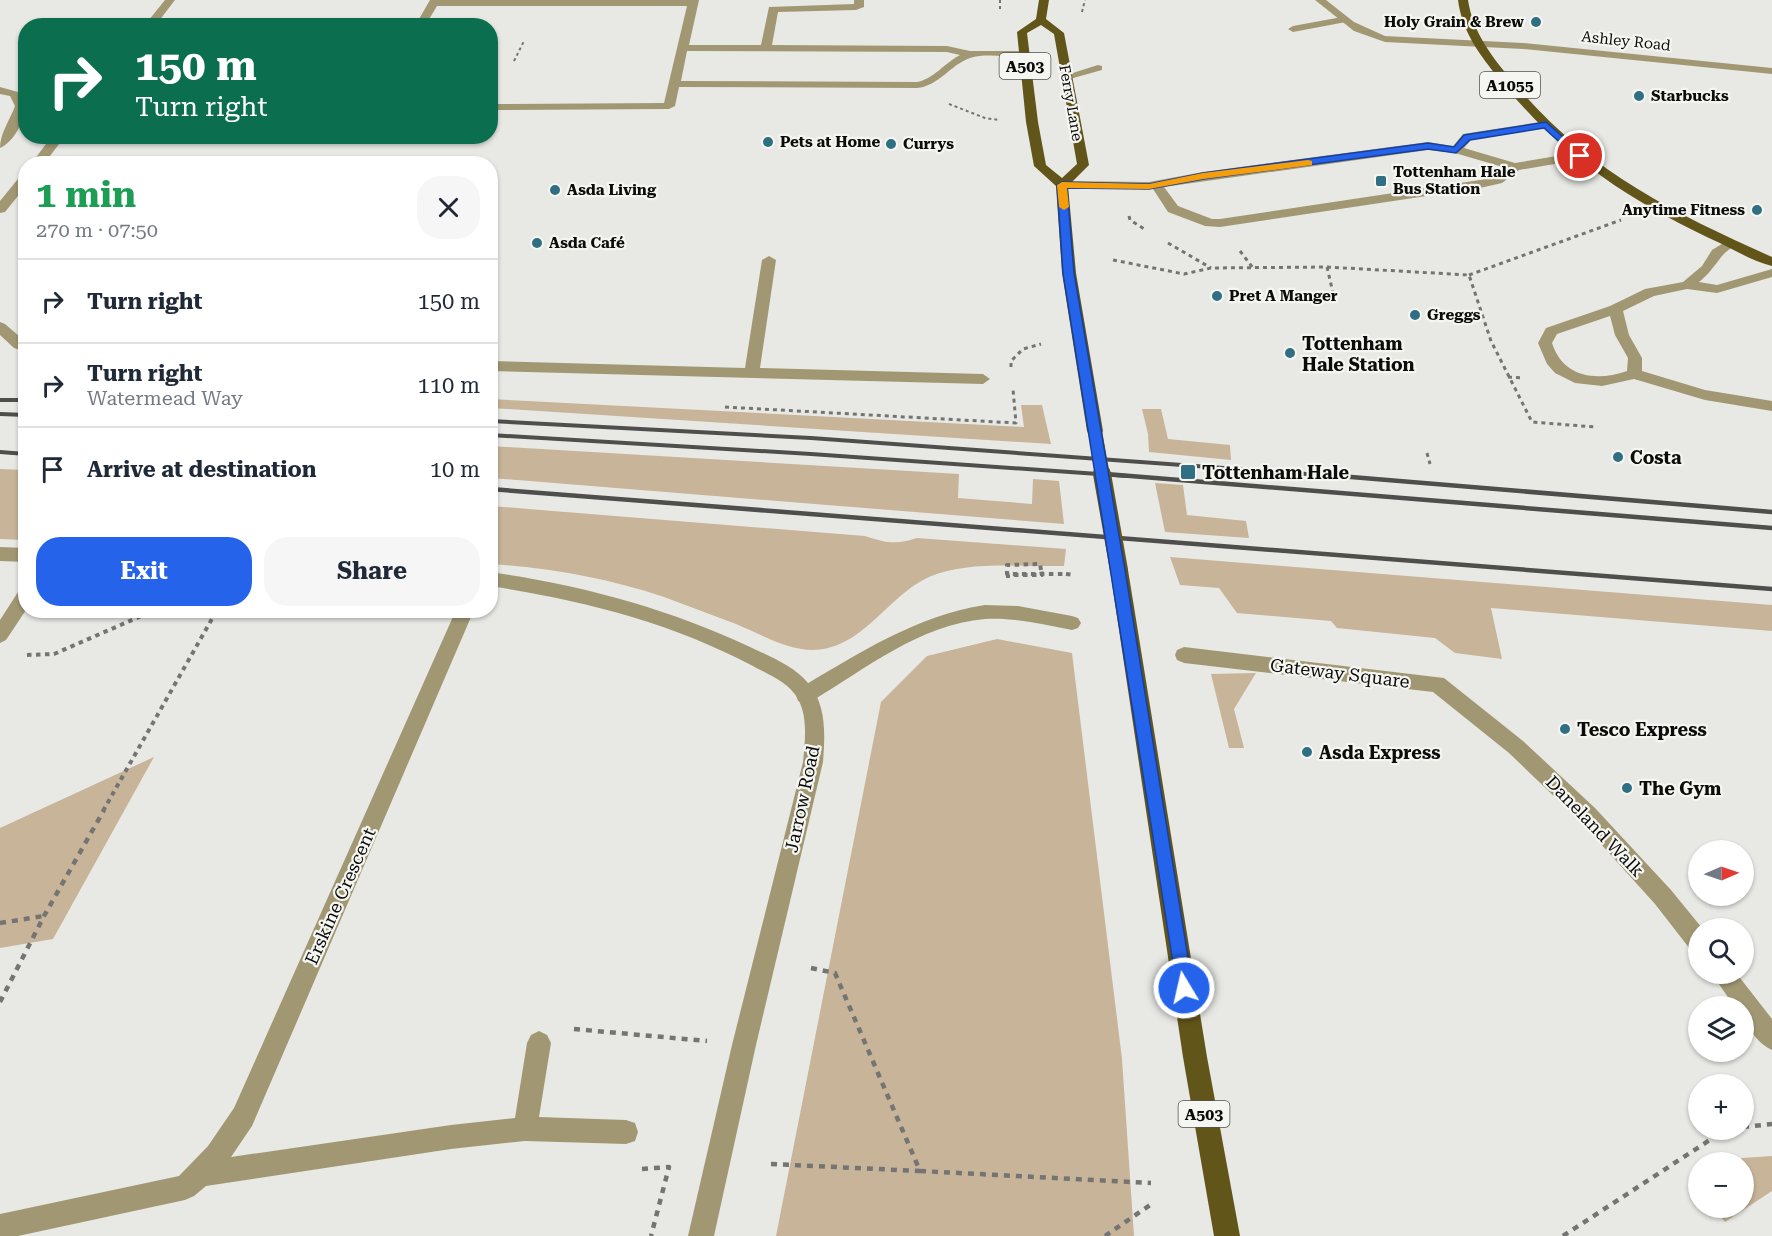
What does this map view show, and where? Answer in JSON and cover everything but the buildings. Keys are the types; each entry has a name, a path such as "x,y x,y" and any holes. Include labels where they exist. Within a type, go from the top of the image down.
{"main road":[{"path":"1041,20 1044,0"},
{"name":"A1055","path":"1463,0 1466,21 1476,43 1529,108 1580,156 1641,197 1772,262"},
{"name":"A503","path":"1041,20 1022,32 1023,54 1040,166 1062,185 1069,273 1119,570 1195,1057 1227,1236"},
{"name":"Ferry Lane","path":"1041,20 1059,33 1083,165 1062,185"}],"street":[{"path":"155,18 170,0"},
{"path":"766,49 773,9 855,7 860,5 859,0"},
{"name":"Ashley Road","path":"1320,0 1342,20 1367,35 1376,37 1476,43 1772,71"},
{"path":"425,18 434,2 693,2 669,106 498,107"},
{"path":"1293,29 1342,20"},
{"path":"684,48 924,49 955,50 970,54 1023,54"},
{"path":"924,49 933,62 935,78"},
{"path":"675,84 917,86 935,78 952,63 970,54"},
{"path":"1066,76 1098,68"},
{"path":"0,90 14,94 18,101"},
{"path":"0,144 14,128 18,115"},
{"path":"1456,150 1467,137 1546,125"},
{"path":"43,156 53,144"},
{"path":"1062,185 1149,186 1428,146 1456,150 1515,167 1580,156"},
{"path":"1156,184 1173,208 1210,223 1220,223 1480,184 1498,180 1515,167"},
{"path":"0,209 18,187"},
{"path":"1687,285 1707,269 1716,253 1730,243"},
{"path":"752,373 769,260"},
{"path":"1772,273 1717,289 1687,285 1650,292 1615,309 1551,331 1545,343 1551,360 1569,373 1591,382 1614,382 1634,375 1705,395 1772,406"},
{"path":"1615,309 1622,335 1635,358 1634,375"},
{"path":"0,327 18,344"},
{"path":"498,366 983,379"},
{"path":"0,554 18,555"},
{"name":"Jarrow Road","path":"498,580 542,586 601,599 660,617 718,640 791,678 806,694 816,725 813,762 700,1236"},
{"path":"0,635 18,607"},
{"path":"806,694 923,628 952,617 984,612 1009,612 1072,623"},
{"name":"Erskine Crescent","path":"0,1227 185,1188 202,1174 223,1149 243,1117 461,618"},
{"name":"Gateway Square","path":"1184,655 1437,684 1483,721"},
{"name":"Daneland Walk","path":"1483,721 1516,747 1588,815 1663,897 1688,928"},
{"path":"1732,984 1772,1038"},
{"path":"525,1129 539,1043"},
{"name":"Erskine Crescent","path":"202,1174 439,1139 525,1129 626,1132"}],"path":[{"path":"514,61 524,41"},
{"path":"935,78 946,102 985,118 1002,120"},
{"path":"1130,220 1151,233"},
{"path":"1113,260 1184,274 1212,268 1327,267 1469,275 1622,220"},
{"path":"1161,238 1212,268"},
{"path":"1327,267 1333,293"},
{"path":"1469,275 1491,341 1532,423 1595,427"},
{"path":"1427,453 1430,464"},
{"path":"1008,575 1042,575 1041,570 1040,564 1007,565 1007,574 1066,574 1074,574"},
{"path":"22,655 54,654 137,618"},
{"path":"0,1002 44,916 212,618"},
{"path":"0,923 44,916"},
{"path":"811,968 835,973 920,1170"},
{"path":"539,1043 562,1028 744,1045"},
{"path":"1754,1126 1772,1124"},
{"path":"626,1132 625,1169 669,1167 651,1236"},
{"path":"1563,1236 1710,1140"},
{"path":"771,1164 1151,1183"},
{"path":"1105,1236 1153,1203"}],"shaded area":[{"path":"498,399 1024,427 1021,405 1042,405 1051,444 498,408"},
{"path":"1142,409 1161,409 1168,439 1230,445 1231,460 1149,452 1148,434"},
{"path":"498,446 959,474 958,498 1032,504 1033,479 1059,481 1064,524 498,479"},
{"path":"0,469 18,470 18,540 0,539"},
{"path":"1155,483 1183,485 1187,515 1246,521 1249,538 1165,532"},
{"path":"498,507 865,536 891,542 903,542 917,538 1066,549 1064,566 978,566 960,568 929,577 900,596 861,631 846,641 831,647 813,650 774,641 664,597 621,584 535,568 498,565"},
{"path":"1170,557 1772,605 1772,631 1491,608 1502,659 1455,653 1435,638 1337,628 1331,621 1237,613 1219,588 1180,585"},
{"path":"997,639 1072,653 1122,1059 1134,1236 776,1236 881,702 927,656"},
{"path":"1256,673 1234,709 1244,748 1229,748 1211,674"},
{"path":"154,757 53,939 0,948 0,828"},
{"path":"1772,1156 1772,1191 1754,1203 1754,1157"}],"railway":[{"path":"0,400 18,400"},
{"path":"0,414 18,415"},
{"path":"498,421 811,438 1334,476"},
{"path":"498,435 1127,476"},
{"path":"0,452 18,453"},
{"path":"1106,474 1772,528"},
{"path":"1315,474 1772,512"},
{"path":"498,490 1772,589"}],"slow traffic":[{"path":"1064,207 1062,185 1149,186 1203,176 1308,163"}],"place":[{"name":"Holy Grain & Brew","path":"1536,22"},
{"name":"Starbucks","path":"1639,96"},
{"name":"Pets at Home","path":"768,142"},
{"name":"Currys","path":"891,144"},
{"name":"Tottenham Hale Bus Station","path":"1381,181"},
{"name":"Asda Living","path":"555,190"},
{"name":"Anytime Fitness","path":"1757,210"},
{"name":"Asda Café","path":"537,243"},
{"name":"Pret A Manger","path":"1217,296"},
{"name":"Greggs","path":"1415,315"},
{"name":"Tottenham Hale Station","path":"1290,353"},
{"name":"Costa","path":"1618,457"},
{"name":"Tottenham Hale","path":"1188,472"},
{"name":"Tesco Express","path":"1565,729"},
{"name":"Asda Express","path":"1307,752"},
{"name":"The Gym","path":"1627,788"}],"route":[{"path":"1184,988 1119,570 1069,273 1062,185 1149,186 1203,176 1225,175 1428,146 1456,150 1467,137 1546,125 1580,156"}]}
